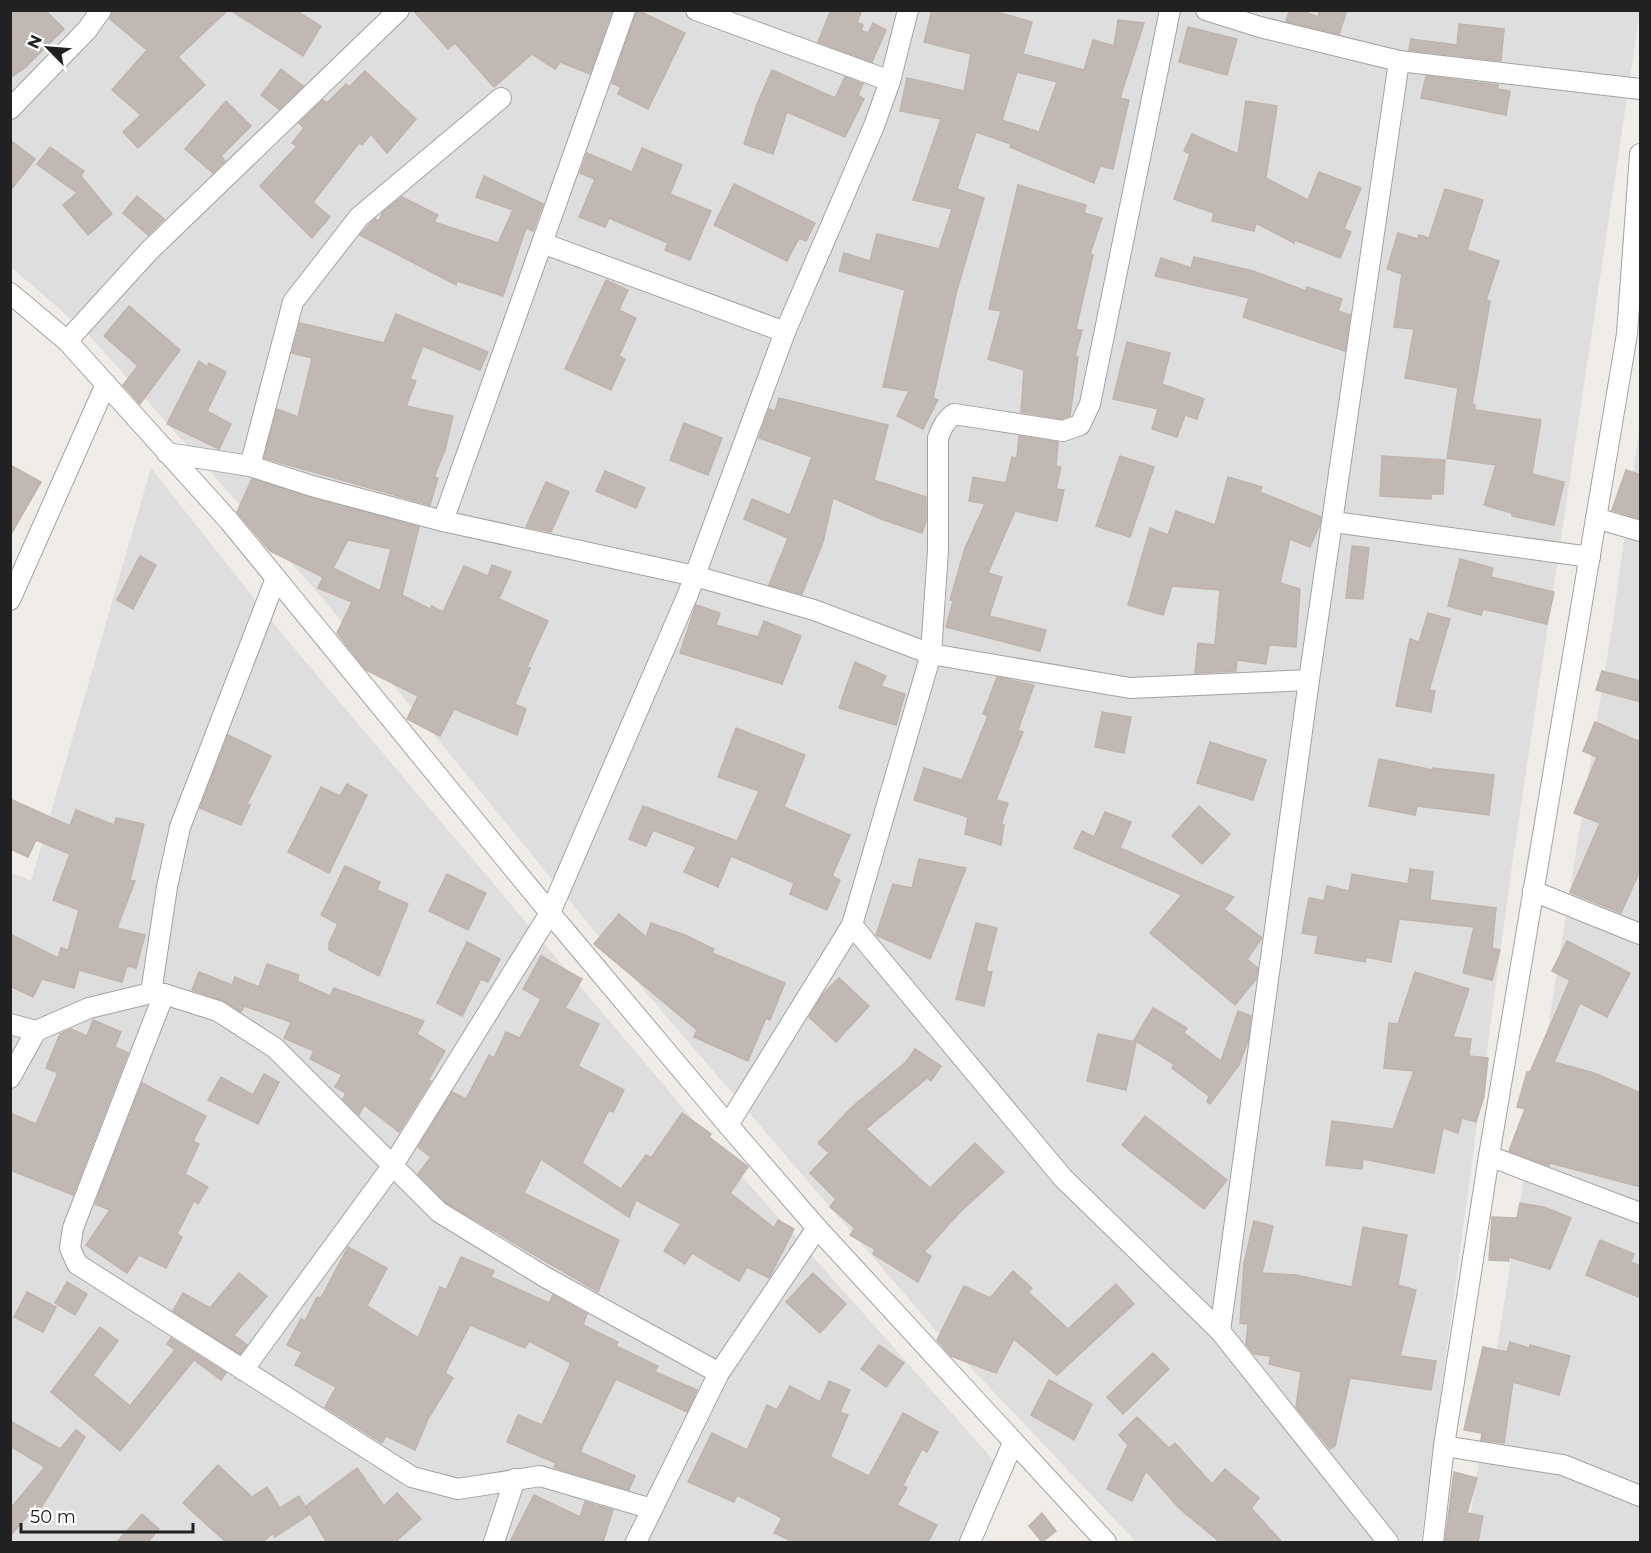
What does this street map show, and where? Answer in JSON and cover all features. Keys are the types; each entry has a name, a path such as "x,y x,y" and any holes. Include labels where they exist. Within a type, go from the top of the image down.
{"street":[{"path":"10,109 87,30 101,10"},
{"path":"67,341 149,251 399,10"},
{"path":"443,521 625,10"},
{"path":"696,10 890,81"},
{"path":"243,1370 393,1165 550,913 695,576 785,332 874,126 890,81 908,10"},
{"path":"729,1125 852,925 931,654 938,550 938,438 946,420 954,414 1062,431 1080,424 1090,404 1170,10"},
{"path":"1206,10 1260,27 1399,61 1641,89"},
{"path":"1220,1330 1309,680 1334,522 1399,61"},
{"path":"250,466 293,302 359,217 501,98"},
{"path":"1433,1542 1444,1446 1533,891 1596,518 1634,335 1641,154"},
{"path":"542,243 785,332"},
{"path":"10,293 67,341 167,453 276,578 550,913 817,1228 1106,1542"},
{"path":"10,600 106,384"},
{"path":"167,453 250,466 312,486 443,521 695,576 814,610 931,654 1130,688 1309,680"},
{"path":"1596,518 1641,531"},
{"path":"1334,522 1590,557"},
{"path":"276,578 180,827 167,887 158,993 74,1228 70,1248 77,1264 412,1477 458,1489 540,1476 652,1509"},
{"path":"1533,891 1641,934"},
{"path":"852,925 1063,1178 1220,1330 1388,1542"},
{"path":"10,1078 36,1031 89,1008 158,993 218,1011 275,1048 439,1212 545,1277 719,1373"},
{"path":"10,1024 36,1031"},
{"path":"1489,1156 1641,1213"},
{"path":"636,1542 719,1373 817,1228"},
{"path":"970,1542 1013,1443"},
{"path":"1444,1446 1563,1465 1641,1496"},
{"path":"494,1542 516,1479"}],"shaded area":[{"path":"11,11 1640,11 1511,872 1421,1542 1136,1542 938,1333 613,954 319,594 88,334 11,267"},
{"path":"1640,422 1640,1542 1466,1542 1614,614"},
{"path":"151,468 283,635 722,1154 996,1463 958,1542 11,1542 10,872 31,881"}],"building":[{"path":"10,10 45,10 64,29 26,67 10,78"},
{"path":"113,10 228,10 178,57 205,85 138,148 123,132 141,115 112,90 147,50 110,19"},
{"path":"230,10 295,10 321,26 303,56"},
{"path":"413,10 612,10 590,74 560,62 555,69 532,54 494,87 455,43 448,49"},
{"path":"637,10 685,33 648,109 618,94 621,87 612,83"},
{"path":"831,10 862,10 857,22 863,25 861,30 868,33 873,23 886,30 872,62 818,42"},
{"path":"932,10 990,10 1032,22 1023,54 1084,70 1093,40 1114,46 1118,20 1144,23 1120,98 1129,100 1113,169 1100,166 1094,183 1010,147 1011,144 976,132 957,189 984,198 957,290 933,398 938,400 923,429 897,416 909,391 883,387 905,290 839,271 844,253 870,261 877,234 939,249 952,209 913,200 941,119 900,111 907,78 964,91 971,54 924,42","holes":["1017,72 1057,82 1039,132 1002,120"]},
{"path":"1290,10 1300,10 1318,17 1320,10 1347,10 1339,34 1286,21"},
{"path":"1459,24 1504,29 1501,61 1409,50 1411,39 1457,45"},
{"path":"1188,27 1237,39 1227,75 1179,62"},
{"path":"281,69 303,86 279,109 261,95"},
{"path":"772,70 835,98 845,77 863,84 858,95 864,99 845,137 787,112 773,154 744,144 757,104"},
{"path":"365,71 416,119 387,153 371,134 362,145 359,143 313,202 330,217 312,238 260,186 297,146 292,143 304,128 299,123 323,100 327,103 346,84 349,87"},
{"path":"1426,76 1498,85 1498,89 1510,91 1506,115 1421,98"},
{"path":"226,101 251,126 221,156 225,161 213,173 185,149"},
{"path":"1246,101 1277,106 1266,178 1308,200 1319,172 1361,188 1344,229 1351,232 1340,258 1295,240 1294,243 1256,223 1254,231 1212,221 1214,213 1174,199 1190,154 1184,151 1192,134 1238,154"},
{"path":"10,140 35,159 10,191"},
{"path":"50,147 84,171 81,176 112,214 88,235 63,205 77,193 37,164"},
{"path":"642,148 682,165 670,194 711,211 690,260 665,250 668,243 609,218 605,227 579,217 595,179 580,173 587,153 632,172"},
{"path":"484,176 543,204 533,231 526,228 503,296 457,281 456,285 360,235 375,219 379,221 383,212 402,197 438,215 434,222 498,243 513,210 476,197"},
{"path":"734,184 815,223 806,241 799,238 787,261 714,225"},
{"path":"1018,185 1086,205 1084,213 1102,218 1090,254 1093,255 1076,329 1082,330 1075,357 1078,357 1070,416 1061,419 1021,412 1024,370 988,359 1001,311 989,309"},
{"path":"1445,189 1483,200 1467,250 1499,261 1486,300 1490,301 1472,404 1475,405 1475,410 1541,420 1532,474 1564,482 1554,525 1512,516 1512,513 1484,505 1496,465 1447,458 1458,388 1405,378 1414,329 1394,327 1402,274 1387,269 1398,233 1418,239 1419,235 1429,238"},
{"path":"137,196 164,219 148,235 123,213"},
{"path":"1194,257 1253,271 1306,291 1307,287 1342,299 1338,311 1350,315 1345,351 1243,317 1249,298 1155,276 1161,258 1191,268"},
{"path":"606,280 628,290 619,310 636,318 619,356 625,359 611,390 565,369"},
{"path":"129,306 180,350 140,404 123,385 138,366 104,336"},
{"path":"396,314 488,352 480,370 423,346 410,379 416,381 406,406 453,416 445,450 434,477 438,478 430,505 264,458 277,409 298,417 312,358 292,353 300,323 384,343"},
{"path":"1127,342 1170,353 1162,384 1204,399 1197,419 1185,415 1177,437 1152,429 1158,409 1113,399"},
{"path":"199,361 207,367 209,363 226,372 207,411 231,424 219,449 167,424"},
{"path":"779,398 888,425 874,480 926,497 926,521 922,533 881,519 833,498 823,542 802,594 769,585 788,538 744,519 752,499 790,515 812,457 759,438 769,409 775,411"},
{"path":"684,423 722,438 708,475 670,460"},
{"path":"1019,436 1058,442 1056,466 1061,467 1056,489 1064,490 1057,521 1015,511 988,573 1002,577 989,616 1046,630 1040,651 946,627 953,601 950,600 965,548 985,504 969,501 973,477 1006,483 1012,457 1017,458"},
{"path":"1120,456 1154,467 1130,537 1096,526"},
{"path":"1382,456 1445,460 1443,494 1431,494 1431,499 1380,496"},
{"path":"10,465 41,482 10,536"},
{"path":"1626,470 1641,475 1641,519 1612,510"},
{"path":"605,471 645,488 636,508 596,491"},
{"path":"1228,477 1262,487 1260,492 1321,517 1320,524 1310,547 1290,539 1280,583 1300,589 1296,647 1269,645 1266,664 1237,660 1236,671 1195,673 1198,643 1215,645 1220,590 1172,586 1163,615 1128,605 1150,528 1168,535 1176,511 1215,525"},
{"path":"252,479 419,527 402,595 430,609 432,606 443,612 464,566 488,576 492,565 511,572 499,599 548,621 527,667 530,668 515,704 526,709 517,735 454,709 440,736 407,719 418,696 366,670 337,633 352,602 318,588 323,577 270,551 237,512","holes":["348,540 391,549 380,591 333,568"]},
{"path":"546,482 569,492 551,532 526,527"},
{"path":"1352,546 1369,548 1363,599 1346,598"},
{"path":"140,556 156,565 133,609 117,600"},
{"path":"1460,559 1493,568 1491,577 1554,592 1547,624 1483,609 1481,615 1448,606"},
{"path":"696,605 720,613 716,625 758,637 764,621 801,636 782,684 680,653"},
{"path":"1428,613 1450,619 1429,690 1435,691 1431,712 1396,706 1410,639 1419,642"},
{"path":"855,662 886,676 881,686 905,694 896,725 839,708"},
{"path":"1602,671 1641,681 1641,702 1596,690"},
{"path":"997,677 1034,685 1018,730 1023,732 996,800 1008,803 1001,825 1004,825 1001,845 965,834 968,817 914,800 924,768 962,780 988,716 983,714"},
{"path":"1102,712 1131,717 1124,753 1095,747"},
{"path":"1595,722 1641,742 1641,868 1621,913 1570,892 1600,823 1574,813 1597,757 1583,751"},
{"path":"736,728 805,755 784,807 850,835 832,876 840,880 827,910 790,894 794,883 731,856 718,887 684,872 696,847 653,830 646,846 629,839 643,806 737,841 759,791 718,777"},
{"path":"228,735 271,756 247,804 250,805 241,825 200,808"},
{"path":"1210,742 1266,760 1253,800 1197,783"},
{"path":"1379,759 1433,770 1433,768 1494,775 1489,815 1417,806 1415,815 1369,806"},
{"path":"347,784 367,795 329,873 288,852 321,787 340,796"},
{"path":"10,799 70,826 76,810 114,825 116,818 144,824 130,880 135,881 117,928 145,935 136,968 127,966 122,982 79,970 74,988 42,979 33,997 10,986 10,934 58,958 61,948 68,950 79,910 53,900 70,854 36,840 28,857 10,849"},
{"path":"1199,806 1230,834 1202,864 1172,836"},
{"path":"1105,812 1131,822 1120,848 1234,897 1224,909 1262,938 1247,959 1258,968 1256,979 1235,1005 1150,933 1182,895 1074,848 1082,831 1094,837"},
{"path":"919,859 966,868 930,959 876,935 893,884 912,888"},
{"path":"345,866 380,882 377,890 408,904 379,976 329,950 329,943 338,924 321,915"},
{"path":"1410,869 1433,872 1430,900 1496,908 1492,948 1500,950 1492,980 1463,973 1474,927 1399,919 1391,962 1366,957 1365,962 1315,953 1318,936 1302,933 1309,898 1324,901 1327,886 1349,891 1352,874 1408,884"},
{"path":"447,874 486,893 468,930 429,911"},
{"path":"619,914 646,937 651,923 685,935 714,949 712,953 785,983 770,1020 766,1018 748,1061 694,1037 697,1030 594,944"},
{"path":"976,923 997,928 986,971 992,972 984,1006 956,999"},
{"path":"1567,941 1630,973 1607,1017 1580,1003 1554,1062 1594,1073 1641,1093 1641,1187 1550,1163 1549,1166 1509,1151 1525,1109 1517,1107 1527,1072 1530,1072 1570,980 1552,971"},
{"path":"467,942 500,959 488,982 481,979 462,1016 437,1003"},
{"path":"541,956 582,979 565,1008 599,1024 578,1066 624,1090 613,1112 609,1110 582,1163 621,1189 646,1155 651,1158 682,1113 711,1134 709,1137 748,1167 730,1193 774,1228 778,1220 794,1229 769,1278 747,1267 739,1281 692,1253 685,1264 664,1251 681,1224 636,1200 629,1217 541,1159 524,1193 619,1240 598,1292 446,1203 418,1174 431,1157 418,1147 452,1092 466,1099 489,1055 494,1058 506,1032 520,1038 541,999 523,989"},
{"path":"267,964 299,975 297,981 330,996 334,988 424,1021 417,1034 445,1051 428,1080 431,1081 399,1132 364,1105 359,1115 343,1099 346,1093 335,1087 342,1075 310,1059 314,1051 284,1038 291,1022 244,1006 241,1012 222,1000 192,990 199,972 232,985 235,977 259,987"},
{"path":"1415,972 1469,989 1453,1037 1471,1039 1469,1056 1488,1058 1484,1096 1476,1122 1462,1118 1458,1133 1443,1128 1434,1173 1363,1159 1362,1169 1326,1165 1332,1121 1393,1129 1414,1071 1384,1068 1389,1023 1398,1024"},
{"path":"839,978 869,1006 836,1042 809,1017 823,994"},
{"path":"1153,1008 1187,1028 1184,1033 1221,1061 1238,1011 1251,1016 1248,1041 1239,1065 1210,1104 1207,1102 1209,1096 1172,1068 1174,1064 1134,1040"},
{"path":"93,1020 121,1032 115,1047 128,1053 73,1195 10,1170 10,1113 36,1124 58,1073 46,1068 60,1034 71,1029 87,1036"},
{"path":"1098,1034 1136,1042 1126,1090 1087,1081"},
{"path":"915,1049 941,1066 931,1081 927,1078 866,1129 930,1188 975,1143 1004,1172 960,1212 924,1252 931,1256 918,1282 873,1254 875,1249 850,1235 855,1228 830,1207 836,1199 810,1173 829,1153 818,1143 852,1107 906,1062"},
{"path":"264,1074 279,1082 258,1124 208,1100 221,1077 253,1095"},
{"path":"142,1083 206,1116 193,1141 199,1144 185,1174 208,1187 198,1204 194,1201 177,1234 182,1237 166,1268 139,1255 127,1273 86,1245 110,1210 95,1204"},
{"path":"1145,1116 1227,1180 1204,1209 1122,1145"},
{"path":"1520,1203 1544,1207 1571,1218 1550,1269 1509,1257 1509,1261 1489,1260 1492,1217 1517,1218"},
{"path":"1254,1221 1273,1226 1262,1273 1296,1275 1352,1287 1363,1227 1407,1235 1398,1285 1416,1290 1400,1356 1436,1361 1431,1390 1350,1378 1335,1446 1330,1449 1296,1407 1301,1372 1269,1364 1271,1356 1254,1354 1246,1344 1248,1324 1240,1323 1244,1263"},
{"path":"1600,1240 1634,1254 1631,1262 1641,1266 1641,1298 1586,1275"},
{"path":"348,1247 387,1268 367,1306 418,1338 440,1287 446,1290 461,1257 494,1271 491,1277 549,1303 553,1295 587,1314 583,1325 618,1342 616,1346 658,1366 655,1372 697,1390 687,1412 616,1379 580,1452 635,1476 629,1490 554,1467 556,1463 507,1442 518,1415 542,1425 571,1363 529,1341 525,1348 470,1325 445,1373 453,1378 428,1419 415,1450 386,1436 382,1443 325,1407 336,1387 295,1365 302,1352 287,1345 301,1319 305,1321 317,1297 321,1298"},
{"path":"1013,1271 1032,1288 1028,1292 1068,1329 1116,1284 1134,1304 1057,1375 1014,1339 996,1373 951,1356 937,1340 964,1286 990,1298"},
{"path":"239,1273 267,1296 234,1335 247,1345 240,1354 173,1311 183,1293 210,1308"},
{"path":"813,1273 846,1304 820,1333 786,1302"},
{"path":"67,1282 87,1294 75,1315 55,1303"},
{"path":"27,1292 56,1307 43,1332 14,1317"},
{"path":"100,1327 118,1341 93,1375 130,1406 175,1350 167,1344 171,1338 226,1373 221,1380 194,1360 120,1451 51,1392"},
{"path":"1510,1342 1570,1356 1559,1395 1513,1382 1504,1443 1481,1440 1482,1433 1464,1430 1483,1347 1507,1352"},
{"path":"879,1345 904,1363 886,1387 861,1369"},
{"path":"1153,1353 1169,1369 1123,1414 1107,1397"},
{"path":"1049,1380 1092,1404 1074,1440 1031,1415"},
{"path":"829,1381 850,1390 840,1412 848,1415 830,1457 869,1476 903,1413 938,1432 927,1452 922,1449 903,1485 907,1488 897,1505 937,1525 928,1542 793,1542 774,1533 782,1518 737,1495 734,1502 688,1482 712,1433 747,1450 767,1405 777,1410 790,1386 820,1402"},
{"path":"1137,1417 1169,1448 1175,1443 1212,1484 1225,1469 1259,1498 1251,1508 1282,1542 1220,1542 1180,1509 1146,1471 1132,1501 1107,1489 1128,1445 1119,1435"},
{"path":"10,1421 60,1449 76,1430 85,1437 39,1511 34,1508 10,1536 10,1509 45,1467 10,1446"},
{"path":"218,1465 252,1497 267,1487 280,1508 299,1496 310,1514 275,1537 273,1533 263,1542 226,1542 183,1503"},
{"path":"357,1468 384,1506 397,1493 421,1519 395,1542 326,1542 306,1506"},
{"path":"1454,1472 1477,1478 1467,1513 1483,1516 1478,1542 1445,1542"},
{"path":"534,1495 580,1517 585,1502 613,1510 603,1542 510,1542"},
{"path":"1042,1513 1056,1531 1042,1542 1029,1526"},
{"path":"142,1514 159,1529 148,1542 117,1542"}]}
